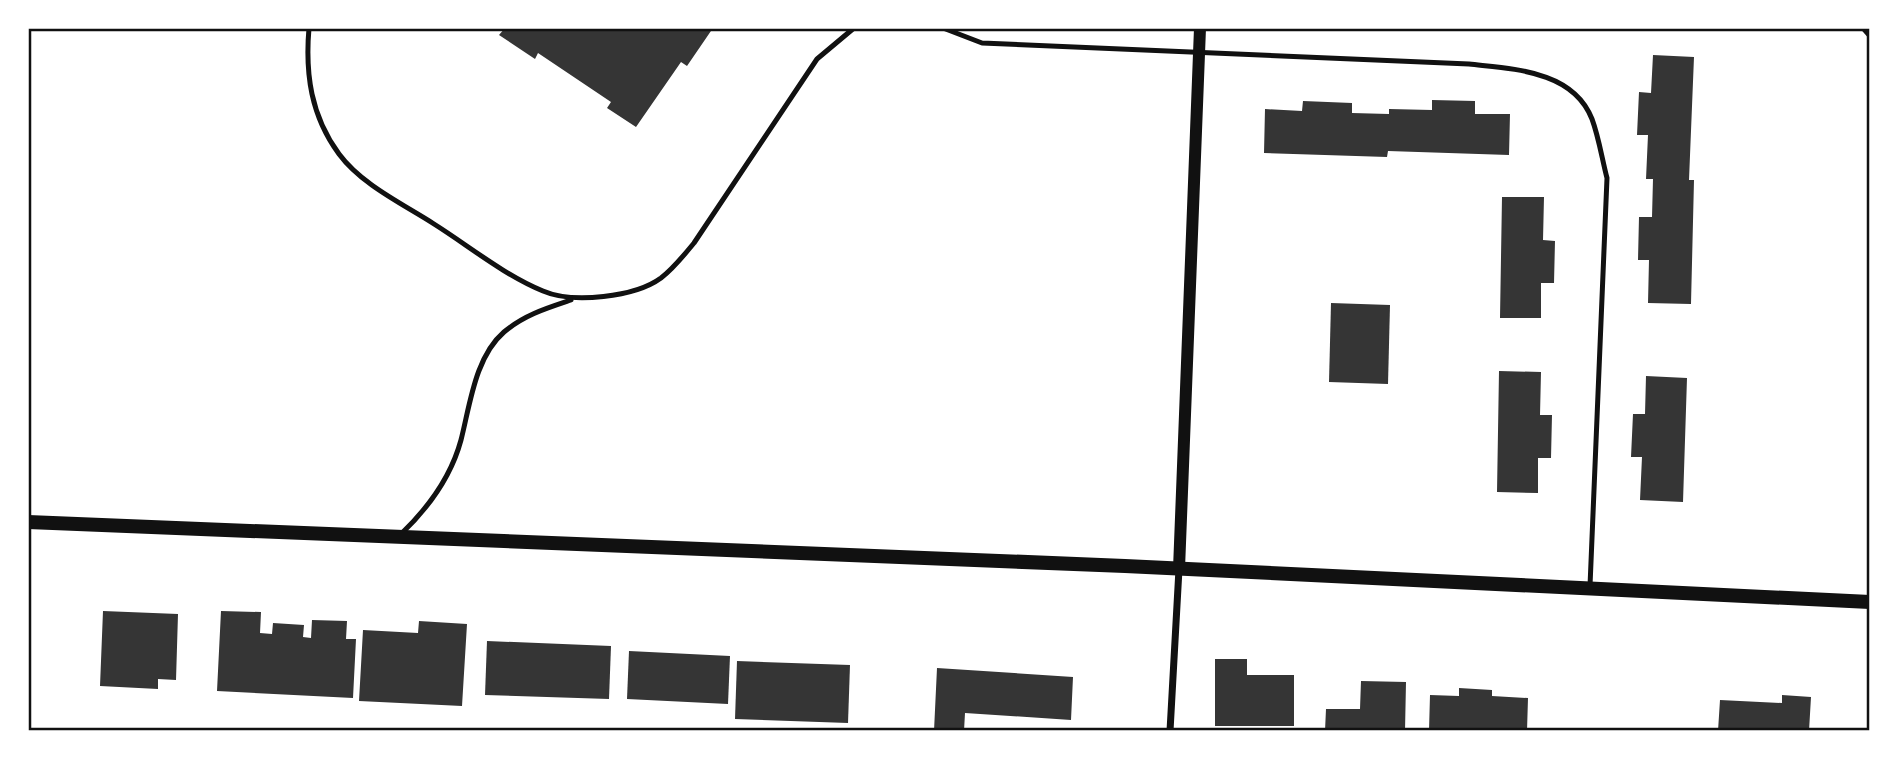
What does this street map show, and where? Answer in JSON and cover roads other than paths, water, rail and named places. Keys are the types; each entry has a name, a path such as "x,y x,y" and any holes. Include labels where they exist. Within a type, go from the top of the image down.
{"main road":[{"path":"28,522 1179,569 1870,603"}],"street":[{"path":"1170,731 1200,28"}],"lane":[{"path":"309,28 306,56 310,90 322,125 340,156 365,179 504,269 544,292 574,299"},
{"path":"397,537 425,511 447,475 461,440 467,406 485,362 502,333 533,312 574,299 636,289 659,280 694,243 817,59 854,28"},
{"path":"943,28 982,43 1469,64 1538,72 1569,89 1591,117 1607,178 1590,589"},
{"path":"1863,28 1870,36"}]}
